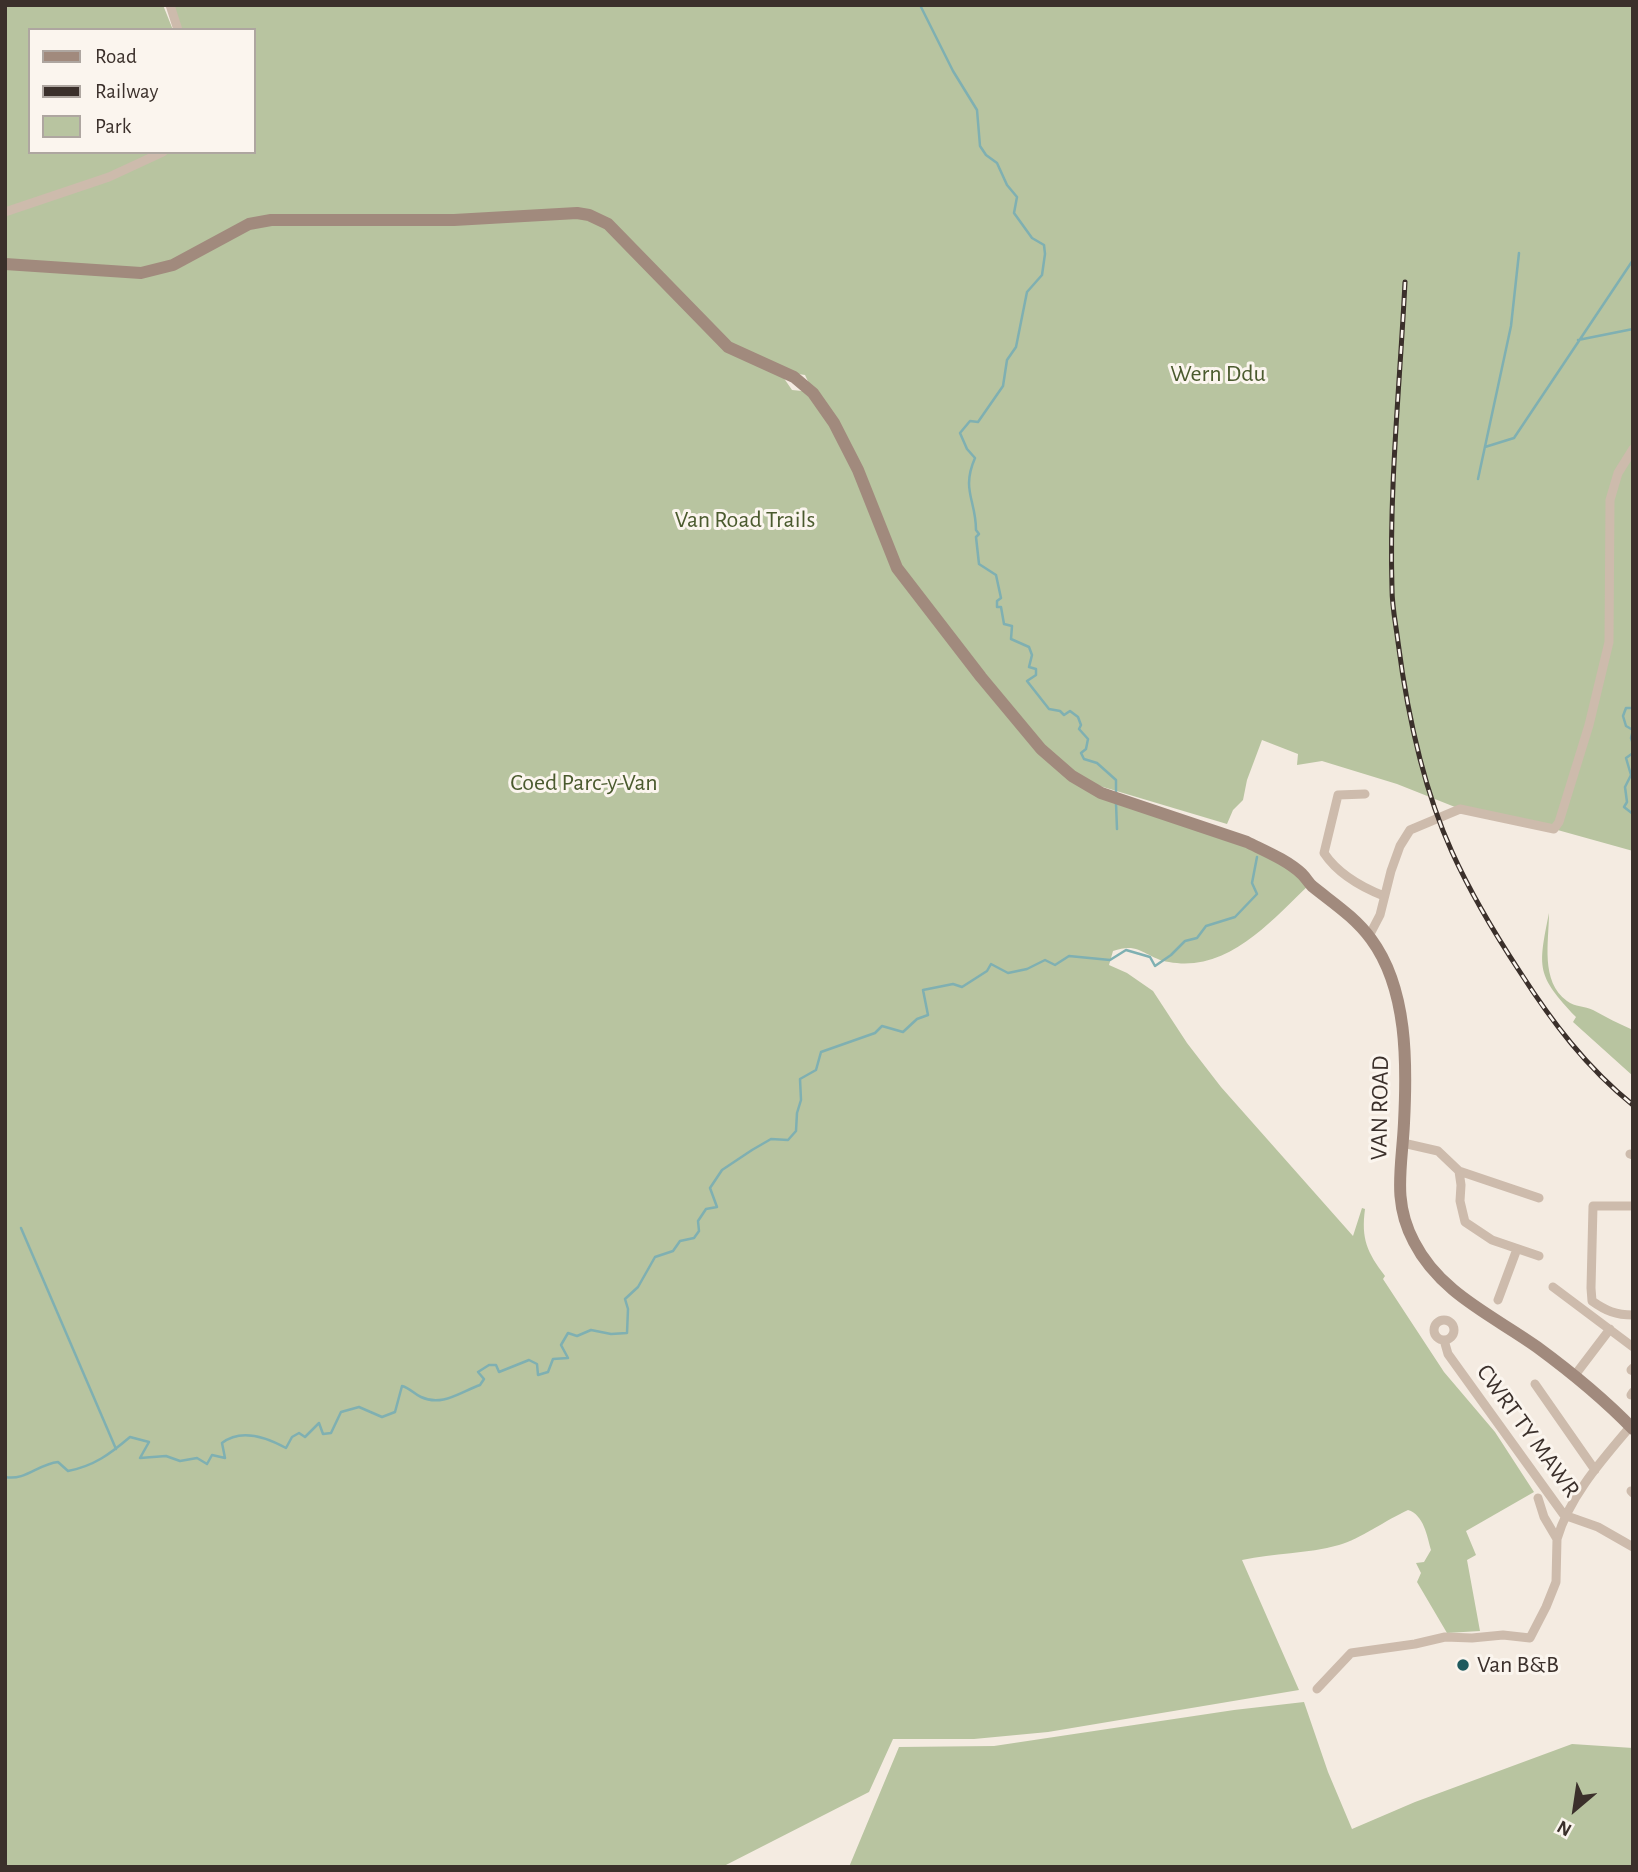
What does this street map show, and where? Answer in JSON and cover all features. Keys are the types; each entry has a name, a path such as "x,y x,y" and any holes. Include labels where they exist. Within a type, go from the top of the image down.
{"street":[{"path":"170,5 177,28"},
{"path":"5,212 109,177 159,154"},
{"name":"VAN ROAD","path":"5,264 126,272 156,271 249,224 271,220 454,220 577,213 599,219 621,235 728,347 794,377 821,402 859,470 897,568 981,677 1041,749 1086,785 1123,802 1247,842 1286,863 1342,908 1369,936 1391,978 1399,1008 1406,1090 1398,1181 1404,1221 1431,1271 1453,1292 1535,1345 1575,1375 1631,1428"},
{"path":"1369,936 1380,915 1400,846 1410,830 1460,809 1554,829 1563,813 1609,642 1610,500 1618,474 1633,449"},
{"path":"1365,794 1338,795 1324,853 1342,873 1366,889 1384,895"},
{"path":"1403,1143 1438,1151 1459,1171 1539,1198"},
{"path":"1459,1171 1460,1201 1465,1222 1492,1240 1539,1256"},
{"path":"1633,1206 1593,1206 1591,1288 1592,1301 1601,1308 1611,1313 1633,1315"},
{"path":"1498,1300 1517,1249"},
{"path":"1553,1287 1633,1346"},
{"path":"1575,1375 1609,1329"},
{"name":"CWRT TY MAWR","path":"1444,1340 1448,1354 1564,1515 1598,1527 1633,1547"},
{"path":"1535,1384 1595,1470"},
{"path":"1317,1689 1351,1653 1446,1637 1530,1637 1556,1582 1557,1539 1564,1515 1595,1470 1631,1428"},
{"path":"1538,1498 1544,1517 1557,1539"}],"green space":[{"path":"5,5 163,5 172,28 28,28 28,154 256,154 256,28 177,28 170,5 1633,5 1633,851 1554,829 1460,809 1397,784 1322,761 1297,765 1298,754 1262,740 1247,780 1243,800 1233,810 1227,824 1072,776 1247,842 1310,884 1247,941 1211,960 1169,962 1136,949 1122,948 1113,951 1109,965 1127,973 1153,991 1187,1043 1221,1087 1353,1236 1362,1208 1365,1209 1364,1229 1367,1245 1385,1276 1383,1279 1444,1372 1495,1432 1534,1492 1466,1531 1476,1555 1467,1560 1480,1631 1447,1633 1417,1582 1421,1573 1416,1563 1424,1562 1431,1550 1421,1521 1408,1510 1339,1545 1242,1560 1299,1690 1048,1732 974,1739 893,1739 869,1792 722,1867 5,1867","holes":["779,371 805,375 813,392 792,390"]},
{"path":"1549,913 1549,972 1558,993 1570,1003 1593,1010 1633,1030 1633,1076 1573,1022 1576,1017 1547,980 1542,959"},
{"path":"1304,1702 1328,1772 1352,1829 1415,1802 1572,1744 1633,1748 1633,1867 849,1867 899,1747 994,1746"}],"waterway":[{"path":"920,5 953,71 977,110 980,146 986,155 997,163 1007,185 1017,197 1014,213 1032,238 1044,245 1045,254 1042,275 1027,292 1016,347 1007,360 1003,386 978,422 970,421 960,433 967,449 975,458 969,487 976,530 979,534 976,537 979,564 996,575 1001,598 997,601 997,607 1001,607 1004,624 1012,626 1011,639 1029,647 1032,655 1029,667 1036,669 1036,675 1027,681 1049,709 1060,711 1064,715 1070,711 1078,717 1081,725 1079,729 1088,739 1086,749 1081,753 1084,759 1097,763 1116,780 1116,793"},
{"path":"1478,479 1511,326 1519,253"},
{"path":"1485,447 1514,438 1633,260"},
{"path":"1578,340 1633,329"},
{"path":"1633,708 1626,708 1623,716 1626,726 1633,730 1633,744"},
{"path":"1633,753 1626,758 1631,775 1625,787 1627,802 1624,807 1633,814"},
{"path":"1116,803 1117,829"},
{"path":"5,1477 19,1477 58,1462 68,1471 77,1469 116,1449 130,1437 149,1442 140,1458 166,1456 180,1461 197,1458 207,1464 212,1455 225,1458 222,1443 237,1436 254,1436 286,1448 292,1437 299,1433 305,1437 319,1423 323,1434 331,1433 341,1412 359,1407 382,1417 395,1412 402,1386 429,1400 444,1399 480,1385 484,1379 478,1372 489,1365 496,1365 499,1372 529,1360 537,1364 538,1375 548,1372 553,1359 568,1358 561,1345 568,1333 577,1336 591,1330 611,1334 627,1333 628,1309 625,1299 638,1287 655,1257 673,1251 680,1241 694,1238 699,1231 698,1221 706,1209 717,1207 710,1188 722,1170 771,1139 788,1140 796,1131 801,1100 800,1079 816,1070 821,1052 875,1033 882,1026 903,1032 917,1019 928,1015 923,990 953,984 962,987 987,971 991,964 1008,973 1027,969 1045,960 1055,965 1069,956 1110,960 1126,950 1150,957 1155,966 1185,941 1197,938 1206,926 1235,917 1257,894 1252,883 1257,857"},
{"path":"21,1228 116,1449"}],"railway":[{"path":"1405,282 1393,474 1392,596 1406,695 1425,776 1459,868 1511,958 1571,1043 1600,1076 1633,1105"}],"place":[{"name":"Van B&B","path":"1463,1665"}],"park label":[{"name":"Wern Ddu","path":"1218,374"},
{"name":"Van Road Trails","path":"745,520"},
{"name":"Coed Parc-y-Van","path":"584,783"}]}
